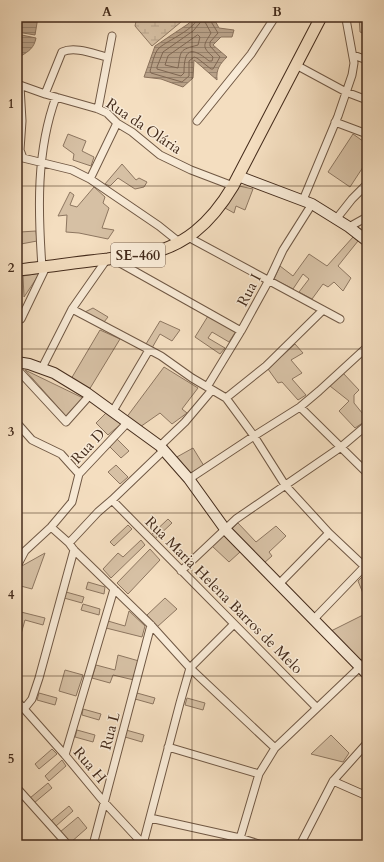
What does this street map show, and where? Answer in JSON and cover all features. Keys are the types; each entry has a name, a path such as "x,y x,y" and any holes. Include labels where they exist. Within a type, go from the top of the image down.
{"main road":[{"name":"SE-460","path":"17,270 142,255 183,240 201,227 224,200 238,176 321,17"}],"street":[{"path":"197,121 251,54 275,17"},
{"name":"Rua I","path":"69,543 162,448 185,422 209,389 269,280 307,202 354,68 346,19"},
{"path":"98,109 112,36"},
{"path":"45,94 62,52 66,50 76,50 107,57"},
{"path":"353,55 367,60"},
{"path":"296,65 346,92 367,100"},
{"path":"19,85 22,122 20,150 21,156 25,159 72,170 90,179 159,226 183,240 269,280 340,319"},
{"name":"Rua da Olária","path":"19,85 107,113 117,123 132,132 149,148 167,159 232,186"},
{"path":"17,319 21,319 44,267 40,218 41,162 47,124 56,97"},
{"path":"335,122 367,134"},
{"path":"90,179 117,123"},
{"path":"238,176 307,202 337,218 367,242"},
{"path":"337,218 352,199 367,184"},
{"path":"349,227 367,217"},
{"path":"42,368 72,309 109,259 241,331"},
{"path":"72,309 161,356 209,389 226,398 254,436 285,485 329,533 366,564 313,620"},
{"path":"226,398 272,360 323,310"},
{"path":"189,479 300,407 367,347"},
{"path":"113,411 149,350"},
{"path":"17,362 42,368 54,373 90,395 162,448 189,479 225,529 364,671 317,708 275,748 259,774 239,842"},
{"path":"17,369 66,422 90,395"},
{"path":"300,407 366,471"},
{"name":"Rua D","path":"17,566 25,551 51,527 72,502 79,474 128,422"},
{"path":"17,423 32,440 61,454 79,474"},
{"path":"181,571 225,529 255,506 342,447 367,425"},
{"name":"Rua Maria Helena Barros de Melo","path":"112,500 317,708"},
{"path":"51,527 151,625 190,668 275,748"},
{"path":"279,584 329,533"},
{"path":"24,709 30,702 39,678 74,550"},
{"path":"65,755 114,589"},
{"path":"143,844 183,689 190,668 234,624"},
{"name":"Rua L","path":"93,845 151,625"},
{"name":"Rua H","path":"17,701 104,802 143,844"},
{"path":"300,845 333,781 367,743"},
{"path":"168,747 259,774"},
{"path":"333,781 367,796"},
{"path":"17,788 68,845"},
{"path":"150,818 239,842 262,845"}],"green space":[{"path":"137,17 187,17 152,46 135,26"},
{"path":"359,17 367,17 367,35 360,32"},
{"path":"68,134 86,141 82,151 94,157 91,166 73,160 74,154 63,146"},
{"path":"353,134 367,144 367,161 350,187 328,172"},
{"path":"122,164 136,180 139,178 147,182 144,187 135,189 118,178 110,186 105,184"},
{"path":"239,186 253,189 245,210 236,206 234,213 225,208"},
{"path":"94,187 105,197 103,203 109,208 102,228 114,230 108,239 66,232 67,215 58,216 70,192 74,195 70,205 77,207"},
{"path":"36,231 37,241 21,244 20,232"},
{"path":"353,237 358,241 338,266 351,278 343,291 334,282 328,287 323,284 312,299 299,292 309,279 303,274 293,289 274,279 280,266 293,276 309,254 327,266"},
{"path":"40,273 24,297 23,276"},
{"path":"93,308 108,317 104,322 83,313"},
{"path":"208,316 236,331 229,342 212,332 208,338 225,348 220,354 195,337"},
{"path":"160,321 180,330 172,341 160,334 152,348 146,344"},
{"path":"100,330 120,339 89,390 71,379"},
{"path":"295,344 303,353 291,360 302,373 292,379 306,395 298,400 282,382 278,383 268,369"},
{"path":"164,367 198,388 182,409 187,413 172,424 160,413 140,427 126,418"},
{"path":"25,370 83,398 66,416"},
{"path":"343,373 359,390 354,395 354,403 367,419 355,428 339,411 349,401 330,386"},
{"path":"107,412 122,423 108,435 96,423"},
{"path":"116,438 129,451 121,458 109,446"},
{"path":"193,448 204,466 188,475 175,458"},
{"path":"116,465 128,477 120,484 108,472"},
{"path":"168,519 172,523 154,540 150,536"},
{"path":"238,523 256,542 276,526 286,536 269,552 272,556 264,563 230,531"},
{"path":"128,525 132,529 114,546 110,542"},
{"path":"224,535 240,552 229,562 212,546"},
{"path":"141,540 145,545 111,578 103,569 118,553 123,557"},
{"path":"150,549 160,560 128,594 117,583"},
{"path":"45,553 32,589 17,585 17,577 20,567"},
{"path":"367,572 367,603 358,581"},
{"path":"88,582 105,587 104,594 86,589"},
{"path":"66,592 84,597 82,603 64,598"},
{"path":"165,598 177,609 157,627 147,615"},
{"path":"83,604 100,609 99,615 81,610"},
{"path":"17,611 45,618 43,625 25,620 21,634 17,633"},
{"path":"129,611 145,626 142,637 106,628 108,621 125,626"},
{"path":"367,613 367,654 360,661 331,631"},
{"path":"118,655 139,661 134,680 113,675 110,683 92,678 96,665 115,670"},
{"path":"65,670 83,675 76,696 59,691"},
{"path":"39,693 57,698 55,705 37,700"},
{"path":"137,693 155,698 153,704 135,699"},
{"path":"187,698 205,703 203,710 185,705"},
{"path":"83,709 101,714 99,720 82,715"},
{"path":"77,730 95,735 93,742 75,737"},
{"path":"126,730 144,735 142,742 125,737"},
{"path":"331,735 349,753 343,762 311,754"},
{"path":"52,749 57,754 39,769 35,764"},
{"path":"62,760 66,766 49,781 45,776"},
{"path":"48,783 52,788 34,803 30,798"},
{"path":"69,806 73,811 56,826 51,821"},
{"path":"78,817 87,828 70,843 60,832"}],"water":[{"path":"17,17 38,17 35,35 17,32"},
{"path":"195,17 213,17 219,28 234,30 232,37 221,37 213,45 227,57 219,67 217,80 194,60 193,78 183,87 161,79 144,77 155,46 188,24"},
{"path":"17,34 36,38 31,49 21,56 17,54"}]}
